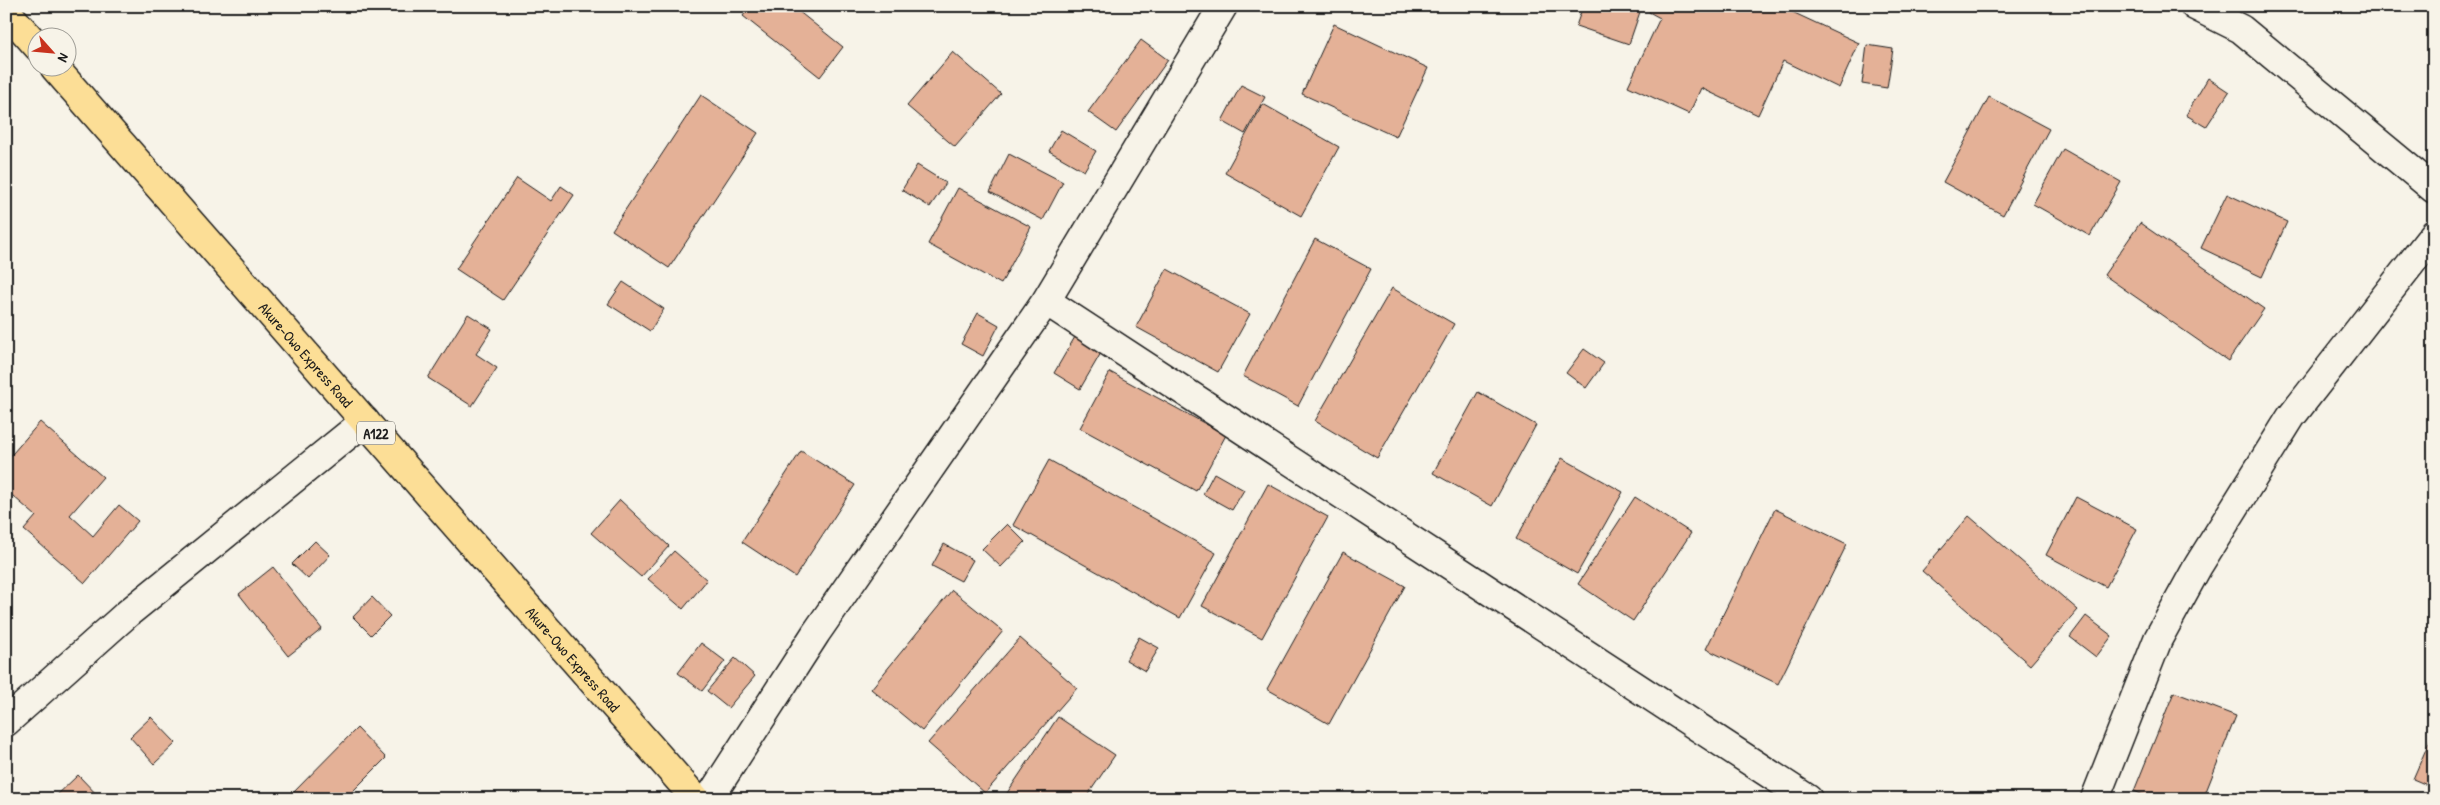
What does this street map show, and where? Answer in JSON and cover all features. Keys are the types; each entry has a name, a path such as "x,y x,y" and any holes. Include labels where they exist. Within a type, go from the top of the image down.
{"highway":[{"path":"6,11 28,36"},
{"name":"Akure-Owo Express Road","path":"65,78 696,799"}],"street":[{"path":"709,799 816,633 1046,301 1223,6"},
{"path":"2195,6 2241,29 2434,189"},
{"path":"2095,799 2158,639 2198,566 2291,418 2434,234"},
{"path":"1046,301 1808,799"},
{"path":"6,722 128,614 365,421"}],"building":[{"path":"750,6 792,6 843,47 820,77 743,16"},
{"path":"1583,6 1642,6 1629,44 1576,26"},
{"path":"1652,6 1790,6 1788,10 1859,43 1839,88 1783,61 1758,115 1701,88 1689,114 1628,86 1660,18 1649,12"},
{"path":"1334,24 1428,68 1396,137 1302,94"},
{"path":"1141,40 1168,60 1116,132 1088,112"},
{"path":"1867,45 1893,49 1887,88 1862,84"},
{"path":"953,52 1001,94 955,147 907,106"},
{"path":"2208,78 2229,92 2206,127 2186,115"},
{"path":"1241,85 1265,97 1245,134 1222,121"},
{"path":"701,95 758,133 669,268 612,230"},
{"path":"1989,97 2049,129 2003,215 1943,182"},
{"path":"1263,104 1339,147 1301,216 1225,173"},
{"path":"1061,130 1096,151 1084,171 1049,151"},
{"path":"2063,149 2121,182 2090,236 2033,204"},
{"path":"1009,154 1063,182 1043,220 990,192"},
{"path":"917,165 946,183 930,207 902,190"},
{"path":"517,178 551,201 561,186 574,195 503,300 456,269"},
{"path":"958,188 1031,227 1001,284 928,244"},
{"path":"2227,194 2287,222 2262,277 2201,248"},
{"path":"2140,223 2264,309 2228,361 2104,275"},
{"path":"1315,239 1371,269 1298,406 1243,376"},
{"path":"1167,269 1250,314 1218,372 1136,327"},
{"path":"623,282 664,309 650,331 608,304"},
{"path":"1392,288 1454,324 1377,458 1315,421"},
{"path":"978,313 999,325 983,356 961,344"},
{"path":"468,314 492,329 476,354 497,368 472,406 428,378"},
{"path":"1079,330 1105,346 1080,389 1054,373"},
{"path":"1584,349 1604,363 1586,388 1566,373"},
{"path":"1110,372 1226,435 1196,491 1080,428"},
{"path":"1478,392 1536,425 1492,506 1433,473"},
{"path":"40,422 103,477 70,515 93,536 119,505 138,521 85,583 24,530 36,516 6,490 6,461"},
{"path":"801,451 855,485 795,577 742,542"},
{"path":"1562,458 1623,492 1577,574 1516,539"},
{"path":"1049,460 1216,553 1180,618 1013,525"},
{"path":"1214,473 1244,490 1232,510 1203,494"},
{"path":"1268,484 1328,517 1262,638 1202,606"},
{"path":"1635,497 1691,533 1633,621 1578,584"},
{"path":"2076,497 2137,529 2106,587 2046,555"},
{"path":"620,500 669,546 641,577 591,533"},
{"path":"1775,509 1847,544 1778,684 1706,649"},
{"path":"1969,516 2078,610 2030,665 1922,571"},
{"path":"1007,524 1025,542 1001,567 982,549"},
{"path":"315,541 330,555 308,579 292,564"},
{"path":"944,544 973,560 961,581 932,566"},
{"path":"674,551 707,580 683,609 648,579"},
{"path":"1343,552 1405,586 1329,724 1267,689"},
{"path":"273,567 322,629 288,656 239,594"},
{"path":"952,590 1003,631 922,731 871,689"},
{"path":"372,597 390,616 371,635 353,617"},
{"path":"2086,616 2112,636 2096,657 2070,637"},
{"path":"1139,637 1159,648 1145,671 1126,660"},
{"path":"1020,638 1077,688 985,793 928,743"},
{"path":"701,643 725,661 702,691 678,673"},
{"path":"735,658 755,676 728,708 707,691"},
{"path":"2174,692 2236,716 2203,799 2153,799 2134,791"},
{"path":"151,717 176,743 154,764 130,737"},
{"path":"1058,717 1115,755 1085,799 1003,799"},
{"path":"357,728 386,758 345,799 293,799 290,796"},
{"path":"2434,733 2434,788 2413,779"},
{"path":"78,775 101,799 53,799"}]}
